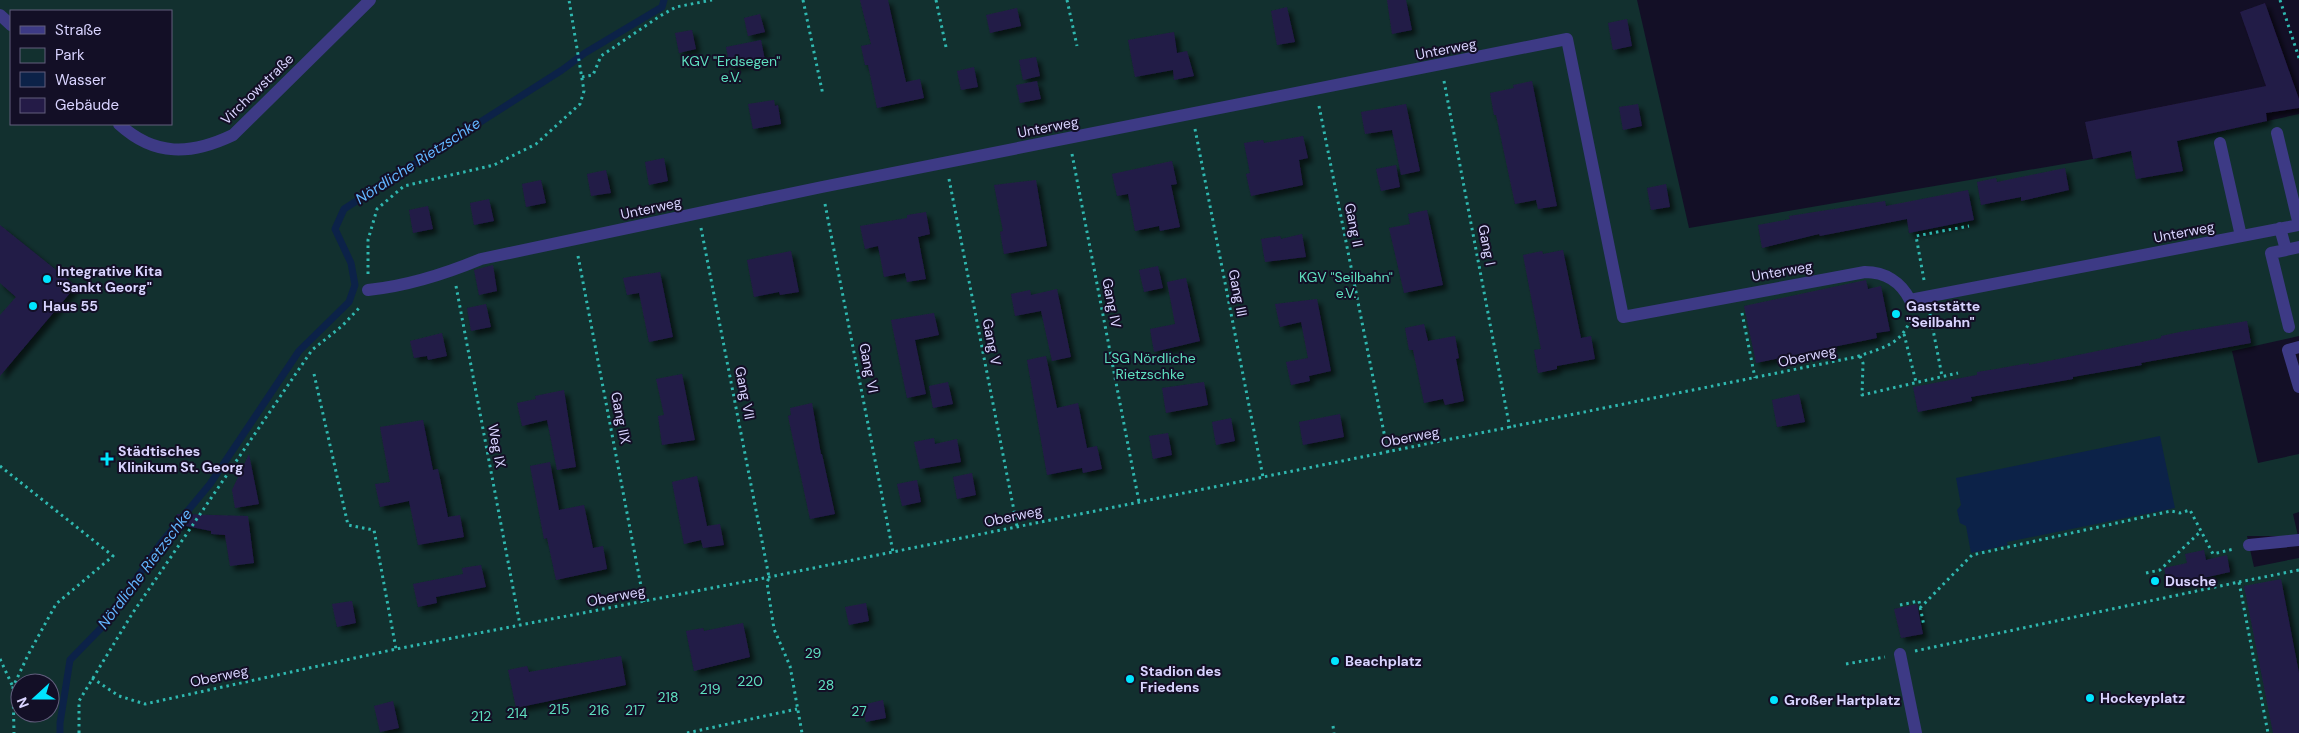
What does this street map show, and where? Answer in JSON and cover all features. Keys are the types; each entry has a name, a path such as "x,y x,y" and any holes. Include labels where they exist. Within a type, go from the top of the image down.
{"street":[{"name":"Virchowstraße","path":"120,125 132,136 158,148 186,150 211,146 233,135 370,0"},
{"path":"0,15 10,24"},
{"name":"Unterweg","path":"368,290 397,287 453,271 481,259 698,213 1568,38 1623,317 1857,272 1881,274 1901,286 1910,300 2299,225"},
{"path":"2277,133 2299,225"},
{"path":"2220,143 2241,236"},
{"path":"2280,228 2286,250"},
{"path":"2289,326 2271,253 2299,247"},
{"path":"2299,347 2288,350 2299,387"},
{"path":"2249,545 2299,540"},
{"path":"1900,654 1916,733"}],"path":[{"path":"79,733 79,701 132,614 312,350 342,326 362,306 368,290 368,240 377,209 404,186 494,165 536,144 580,104 584,90 569,0"},
{"path":"582,77 593,75 601,56 660,16 676,7 712,0"},
{"path":"803,0 823,95"},
{"path":"936,0 946,47"},
{"path":"1067,0 1076,46"},
{"path":"2280,0 2299,58"},
{"name":"Gang I","path":"1441,65 1510,429"},
{"name":"Gang II","path":"1315,89 1388,453"},
{"name":"Gang III","path":"1192,114 1263,477"},
{"name":"Gang IV","path":"1069,138 1139,502"},
{"name":"Gang V","path":"945,162 1017,526"},
{"name":"Gang VI","path":"822,187 893,552"},
{"name":"Gang VII","path":"698,213 770,577 766,583 774,629 790,666 802,733"},
{"name":"Gang IIX","path":"575,240 644,602"},
{"name":"Weg IX","path":"453,271 520,625"},
{"path":"1739,294 1755,378"},
{"path":"1910,300 1912,317 1904,334 1916,382"},
{"name":"Oberweg","path":"92,678 119,696 145,704 396,649 644,602 1510,429 1860,356 1888,346 1904,334"},
{"path":"1860,356 1863,363 1862,395 1958,373"},
{"path":"314,374 348,525 374,530 396,649"},
{"path":"0,466 112,556 56,604 20,673"},
{"path":"1920,608 1972,555 2171,511 2180,513 2190,510 2213,554 2249,545"},
{"path":"2146,573 2160,570 2201,531"},
{"path":"1846,664 2299,570"},
{"path":"2240,582 2268,733"},
{"path":"1900,605 1919,601 1924,626"},
{"path":"0,659 10,681"},
{"path":"687,733 797,709"},
{"path":"1333,726 1334,733"}],"green space":[{"name":"LSG Nördliche Rietzschke","path":"0,0 1637,0 1689,228 2093,159 2299,114 2299,336 2232,351 2258,463 2299,454 2299,512 2293,514 2298,536 2247,536 2254,567 2299,558 2299,733 0,733"}],"water":[{"path":"2160,436 2175,508 2007,542 2008,545 1971,553 1966,526 1960,523 1957,510 1961,505 1956,478"}],"building":[{"path":"860,0 888,0 906,82 920,79 924,98 877,108 868,65 865,65 861,46 871,44"},
{"path":"1387,0 1406,0 1412,30 1392,34"},
{"path":"2265,3 2299,99 2299,108 2266,113 2267,121 2177,141 2183,171 2136,179 2131,151 2093,159 2085,122 2266,86 2240,12"},
{"path":"1287,7 1295,42 1277,45 1271,11"},
{"path":"1017,8 1021,26 990,33 986,15"},
{"path":"760,14 765,32 748,36 744,18"},
{"path":"1627,19 1632,46 1613,50 1608,23"},
{"path":"692,30 696,49 679,53 675,33"},
{"path":"1174,32 1177,53 1187,51 1194,76 1174,80 1173,70 1135,77 1128,40"},
{"path":"761,40 765,60 730,67 726,47"},
{"path":"1036,57 1040,76 1023,80 1019,60"},
{"path":"974,67 978,87 961,90 957,71"},
{"path":"1037,81 1041,99 1020,103 1016,85"},
{"path":"1532,81 1557,206 1538,209 1536,200 1515,204 1490,93 1514,88 1513,85"},
{"path":"774,100 775,106 778,105 781,124 753,129 748,104"},
{"path":"1406,104 1420,171 1401,175 1392,130 1365,134 1361,112"},
{"path":"1638,104 1642,126 1623,130 1619,107"},
{"path":"1303,136 1308,158 1299,160 1303,185 1251,196 1246,174 1250,173 1244,143 1263,140 1264,143"},
{"path":"664,158 668,181 649,185 645,162"},
{"path":"1172,161 1177,184 1171,185 1180,227 1160,231 1159,226 1135,231 1128,194 1117,196 1112,174"},
{"path":"1396,165 1400,187 1381,191 1376,169"},
{"path":"2065,168 2069,190 2021,201 2021,197 1981,205 1977,182 1996,178 1997,182"},
{"path":"606,170 611,193 591,196 587,174"},
{"path":"541,180 546,203 526,207 522,184"},
{"path":"1036,180 1047,246 1004,254 1000,232 1003,231 994,185"},
{"path":"1666,184 1670,207 1651,210 1647,188"},
{"path":"1968,190 1974,220 1909,233 1907,219 1820,236 1819,234 1762,248 1758,225 1790,219 1789,216 1885,201 1886,206"},
{"path":"489,199 494,221 474,225 470,203"},
{"path":"428,206 433,229 413,233 409,210"},
{"path":"1427,210 1443,285 1404,293 1389,228 1410,224 1408,214"},
{"path":"926,212 930,234 918,237 926,279 907,282 905,273 884,277 878,246 865,249 860,226 907,218 907,215"},
{"name":"Haus 55","path":"0,225 76,286 0,376 0,315 16,297 0,283"},
{"path":"1302,234 1306,257 1265,262 1261,239 1280,236 1281,239"},
{"path":"1563,250 1581,338 1591,336 1595,359 1557,366 1557,369 1538,373 1534,350 1541,349 1523,255 1542,251 1543,254"},
{"path":"791,251 799,292 780,295 779,292 754,297 747,260"},
{"path":"493,265 497,291 479,295 474,270"},
{"path":"1158,266 1163,288 1144,292 1139,270"},
{"path":"660,272 673,337 649,342 639,293 627,295 623,278"},
{"path":"1186,278 1200,341 1154,352 1150,329 1175,324 1167,282"},
{"path":"1866,280 1868,289 1881,286 1890,331 1876,333 1877,338 1756,363 1744,306"},
{"path":"1057,289 1071,357 1052,361 1041,311 1015,316 1011,294 1030,290 1031,295"},
{"path":"1317,299 1331,371 1309,376 1310,381 1291,385 1286,362 1308,358 1301,322 1280,327 1275,304"},
{"path":"486,304 491,327 471,331 467,308"},
{"path":"934,313 939,335 915,340 926,394 907,398 891,320"},
{"path":"2247,321 2251,343 2141,363 2142,365 2073,377 2073,379 1971,397 1972,401 1918,412 1913,387 1977,375 1977,372 2029,363 2029,365 2161,338 2161,336 2180,332"},
{"path":"1424,324 1428,341 1455,336 1459,358 1456,359 1464,401 1445,405 1443,399 1424,403 1413,350 1409,350 1405,328"},
{"path":"442,333 447,356 428,360 427,356 414,358 410,341"},
{"path":"1046,356 1057,408 1078,403 1087,448 1097,446 1102,469 1083,473 1082,468 1047,475 1027,360"},
{"path":"682,374 695,440 662,445 658,416 664,415 656,379"},
{"path":"948,382 953,404 933,408 929,386"},
{"path":"1204,382 1208,405 1166,413 1162,388"},
{"path":"564,390 576,467 557,470 547,420 522,426 517,403 536,399 535,396"},
{"path":"1799,394 1805,422 1777,427 1772,400"},
{"path":"812,403 821,454 835,514 810,519 788,416 791,415 790,408"},
{"path":"1340,414 1344,437 1303,445 1299,422"},
{"path":"1231,418 1235,441 1216,445 1212,422"},
{"path":"423,420 433,470 438,469 448,517 460,515 464,537 418,545 409,501 380,507 375,484 390,482 380,427"},
{"path":"1168,433 1172,455 1153,459 1149,436"},
{"path":"934,438 935,444 957,439 961,462 920,469 914,442"},
{"path":"249,454 259,504 235,508 232,490"},
{"path":"550,462 559,510 584,505 593,548 603,546 607,569 556,580 547,538 544,539 530,466"},
{"path":"972,473 976,495 957,499 953,477"},
{"path":"697,476 707,526 720,524 724,545 703,548 701,540 684,544 672,482"},
{"path":"917,480 921,502 902,506 897,484"},
{"path":"177,514 248,516 254,563 230,566 225,535 211,534 211,531 176,524"},
{"path":"2204,550 2206,560 2227,555 2230,572 2168,586 2164,568 2187,563 2185,554"},
{"path":"481,565 486,587 436,597 437,603 418,607 413,584 463,574 462,568"},
{"path":"2281,579 2299,673 2299,733 2273,733 2244,586"},
{"path":"352,601 356,623 337,627 332,604"},
{"path":"866,603 869,621 849,625 845,607"},
{"path":"1917,604 1923,634 1901,638 1894,609"},
{"path":"743,623 750,657 694,671 686,631 703,628 704,631"},
{"path":"621,656 626,685 516,708 508,670 527,666 529,672"},
{"path":"883,700 886,718 866,722 862,705"},
{"path":"393,701 399,728 380,732 374,706"}],"waterway":[{"name":"Nördliche Rietzschke","path":"60,733 70,660 105,624 161,543 210,484 299,351 349,302 355,285 351,263 335,229 344,209 562,70 585,53 662,7 664,0"}],"place":[{"name":"Integrative Kita \"Sankt Georg\"","path":"47,279"},
{"name":"Haus 55","path":"33,306"},
{"name":"Gaststätte \"Seilbahn\"","path":"1896,314"},
{"name":"Städtisches Klinikum St. Georg","path":"107,459"},
{"name":"Dusche","path":"2155,581"},
{"name":"Beachplatz","path":"1335,661"},
{"name":"Stadion des Friedens","path":"1130,679"},
{"name":"Hockeyplatz","path":"2090,698"},
{"name":"Großer Hartplatz","path":"1774,700"}],"park label":[{"name":"KGV \"Erdsegen\" e.V.","path":"731,69"},
{"name":"KGV \"Seilbahn\" e.V.","path":"1346,286"},
{"name":"29","path":"813,653"},
{"name":"220","path":"750,681"},
{"name":"28","path":"826,685"},
{"name":"219","path":"710,689"},
{"name":"218","path":"668,697"},
{"name":"215","path":"559,709"},
{"name":"216","path":"599,710"},
{"name":"217","path":"635,710"},
{"name":"27","path":"859,711"},
{"name":"214","path":"517,713"},
{"name":"212","path":"481,716"}]}
